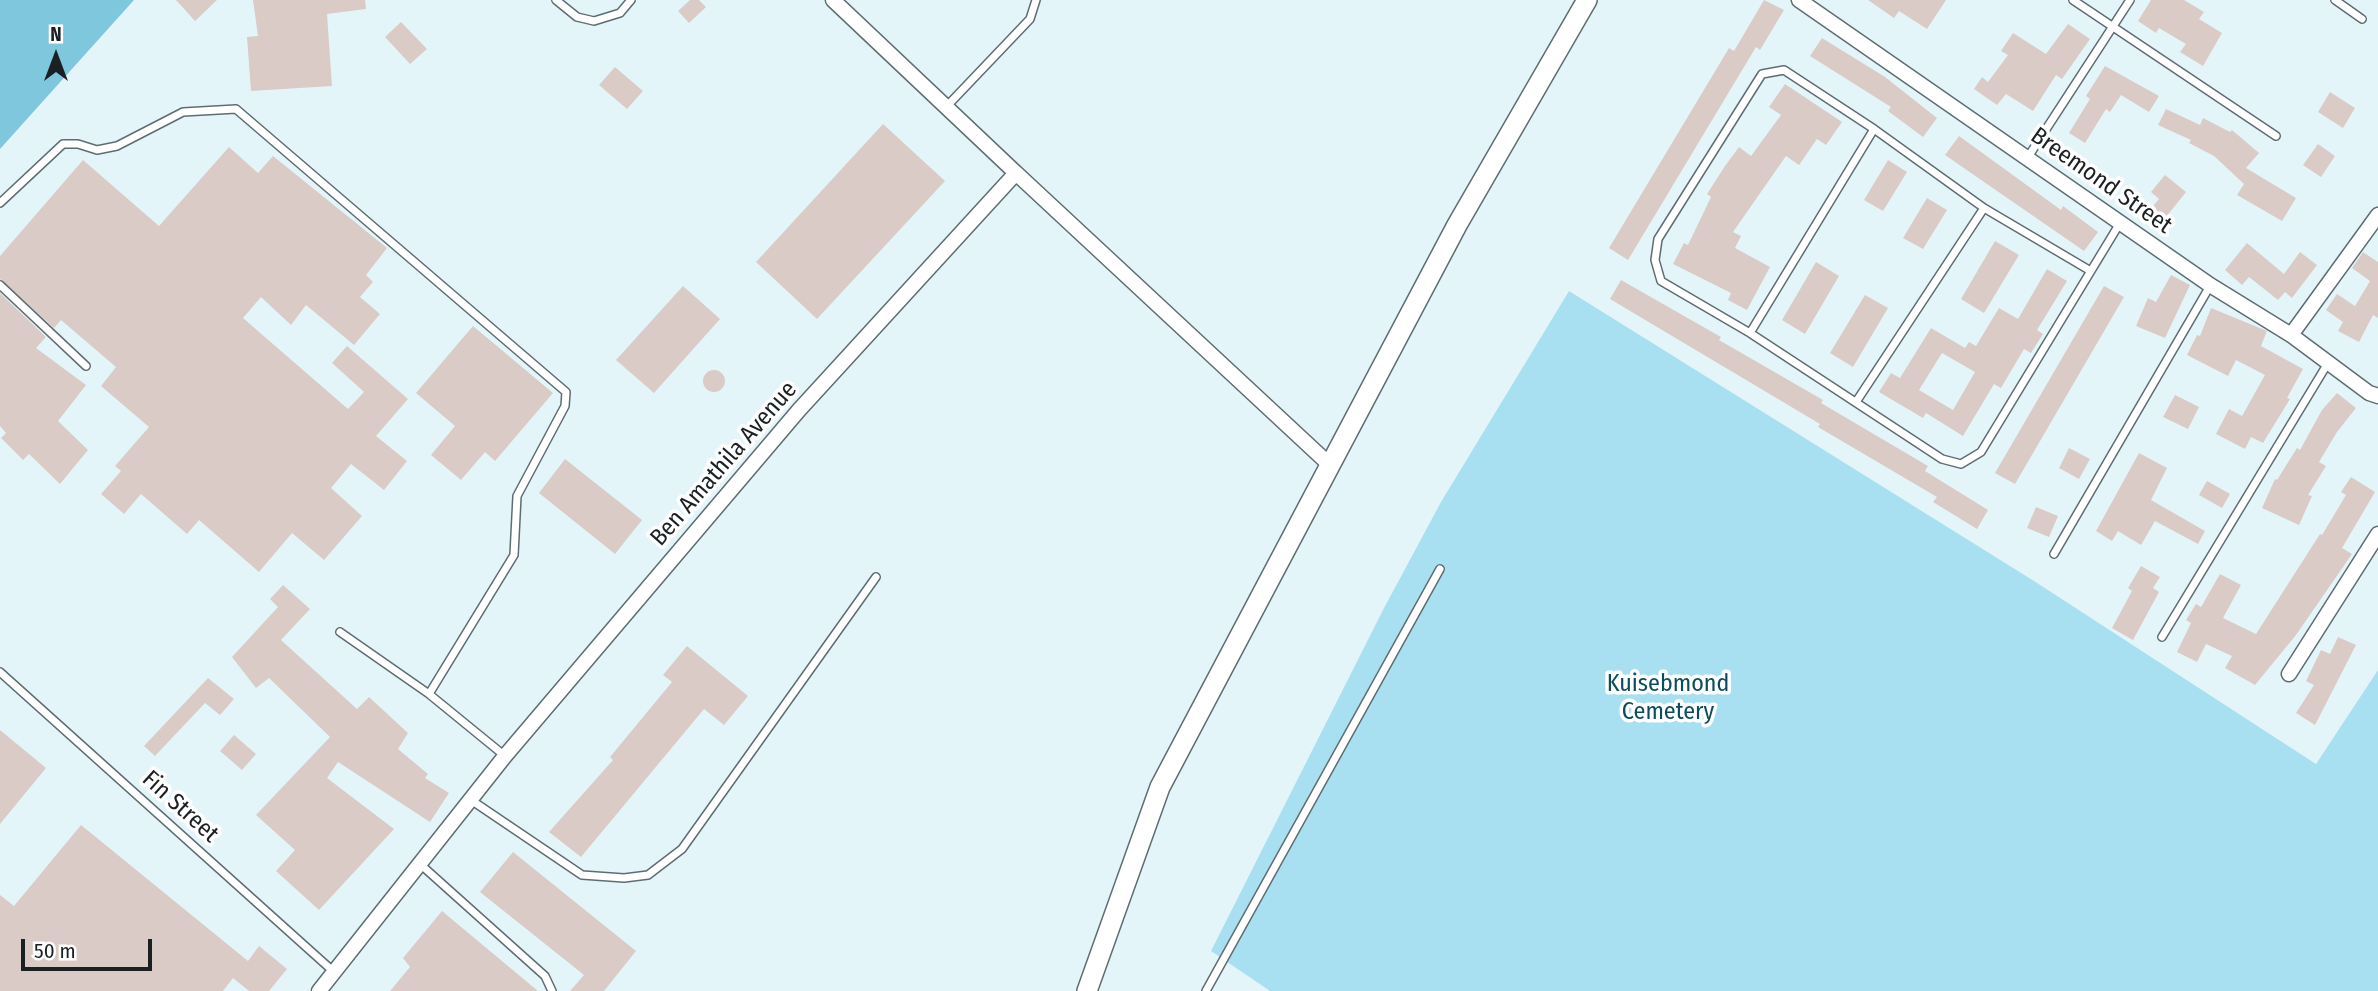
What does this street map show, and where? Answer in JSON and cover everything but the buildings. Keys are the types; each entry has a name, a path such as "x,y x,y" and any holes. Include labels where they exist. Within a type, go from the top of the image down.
{"street":[{"path":"833,0 1331,466"},
{"path":"1087,991 1160,787 1457,225 1587,0"},
{"name":"Breemond Street","path":"1799,0 2210,285 2291,335 2378,396"},
{"name":"Ben Amathila Avenue","path":"319,991 505,756 799,410 1016,173"},
{"path":"2291,335 2378,215"},
{"path":"2289,674 2378,534"}],"lane":[{"path":"556,0 577,17 594,21 620,13 631,0"},
{"path":"948,105 1030,19 1036,0"},
{"path":"2073,0 2276,136"},
{"path":"2028,157 2130,0"},
{"path":"2335,0 2362,19"},
{"path":"2089,270 1984,208 1874,129 1784,70 1769,70 1762,74 1658,239 1655,260 1661,281 1750,333 1942,459 1961,464 1981,452 2120,222"},
{"path":"0,202 63,144 78,144 97,150 117,146 183,112 236,109 566,392 565,406 517,496 514,555 429,694"},
{"path":"1750,333 1874,129"},
{"path":"1856,402 1984,208"},
{"path":"0,285 86,366"},
{"path":"2054,554 2210,285"},
{"path":"2162,637 2328,363"},
{"path":"1206,991 1440,569"},
{"path":"471,799 582,875 624,878 648,875 682,849 876,577"},
{"path":"340,632 429,694 505,756"},
{"name":"Fin Street","path":"0,672 334,972"},
{"path":"420,863 545,976 552,991"}],"green space":[{"name":"Kuisebmond Cemetery","path":"1569,291 2034,581 2316,764 2378,670 2378,991 1270,991 1211,951 1384,608 1441,502"}],"shaded area":[{"path":"0,0 134,0 0,149"}]}
